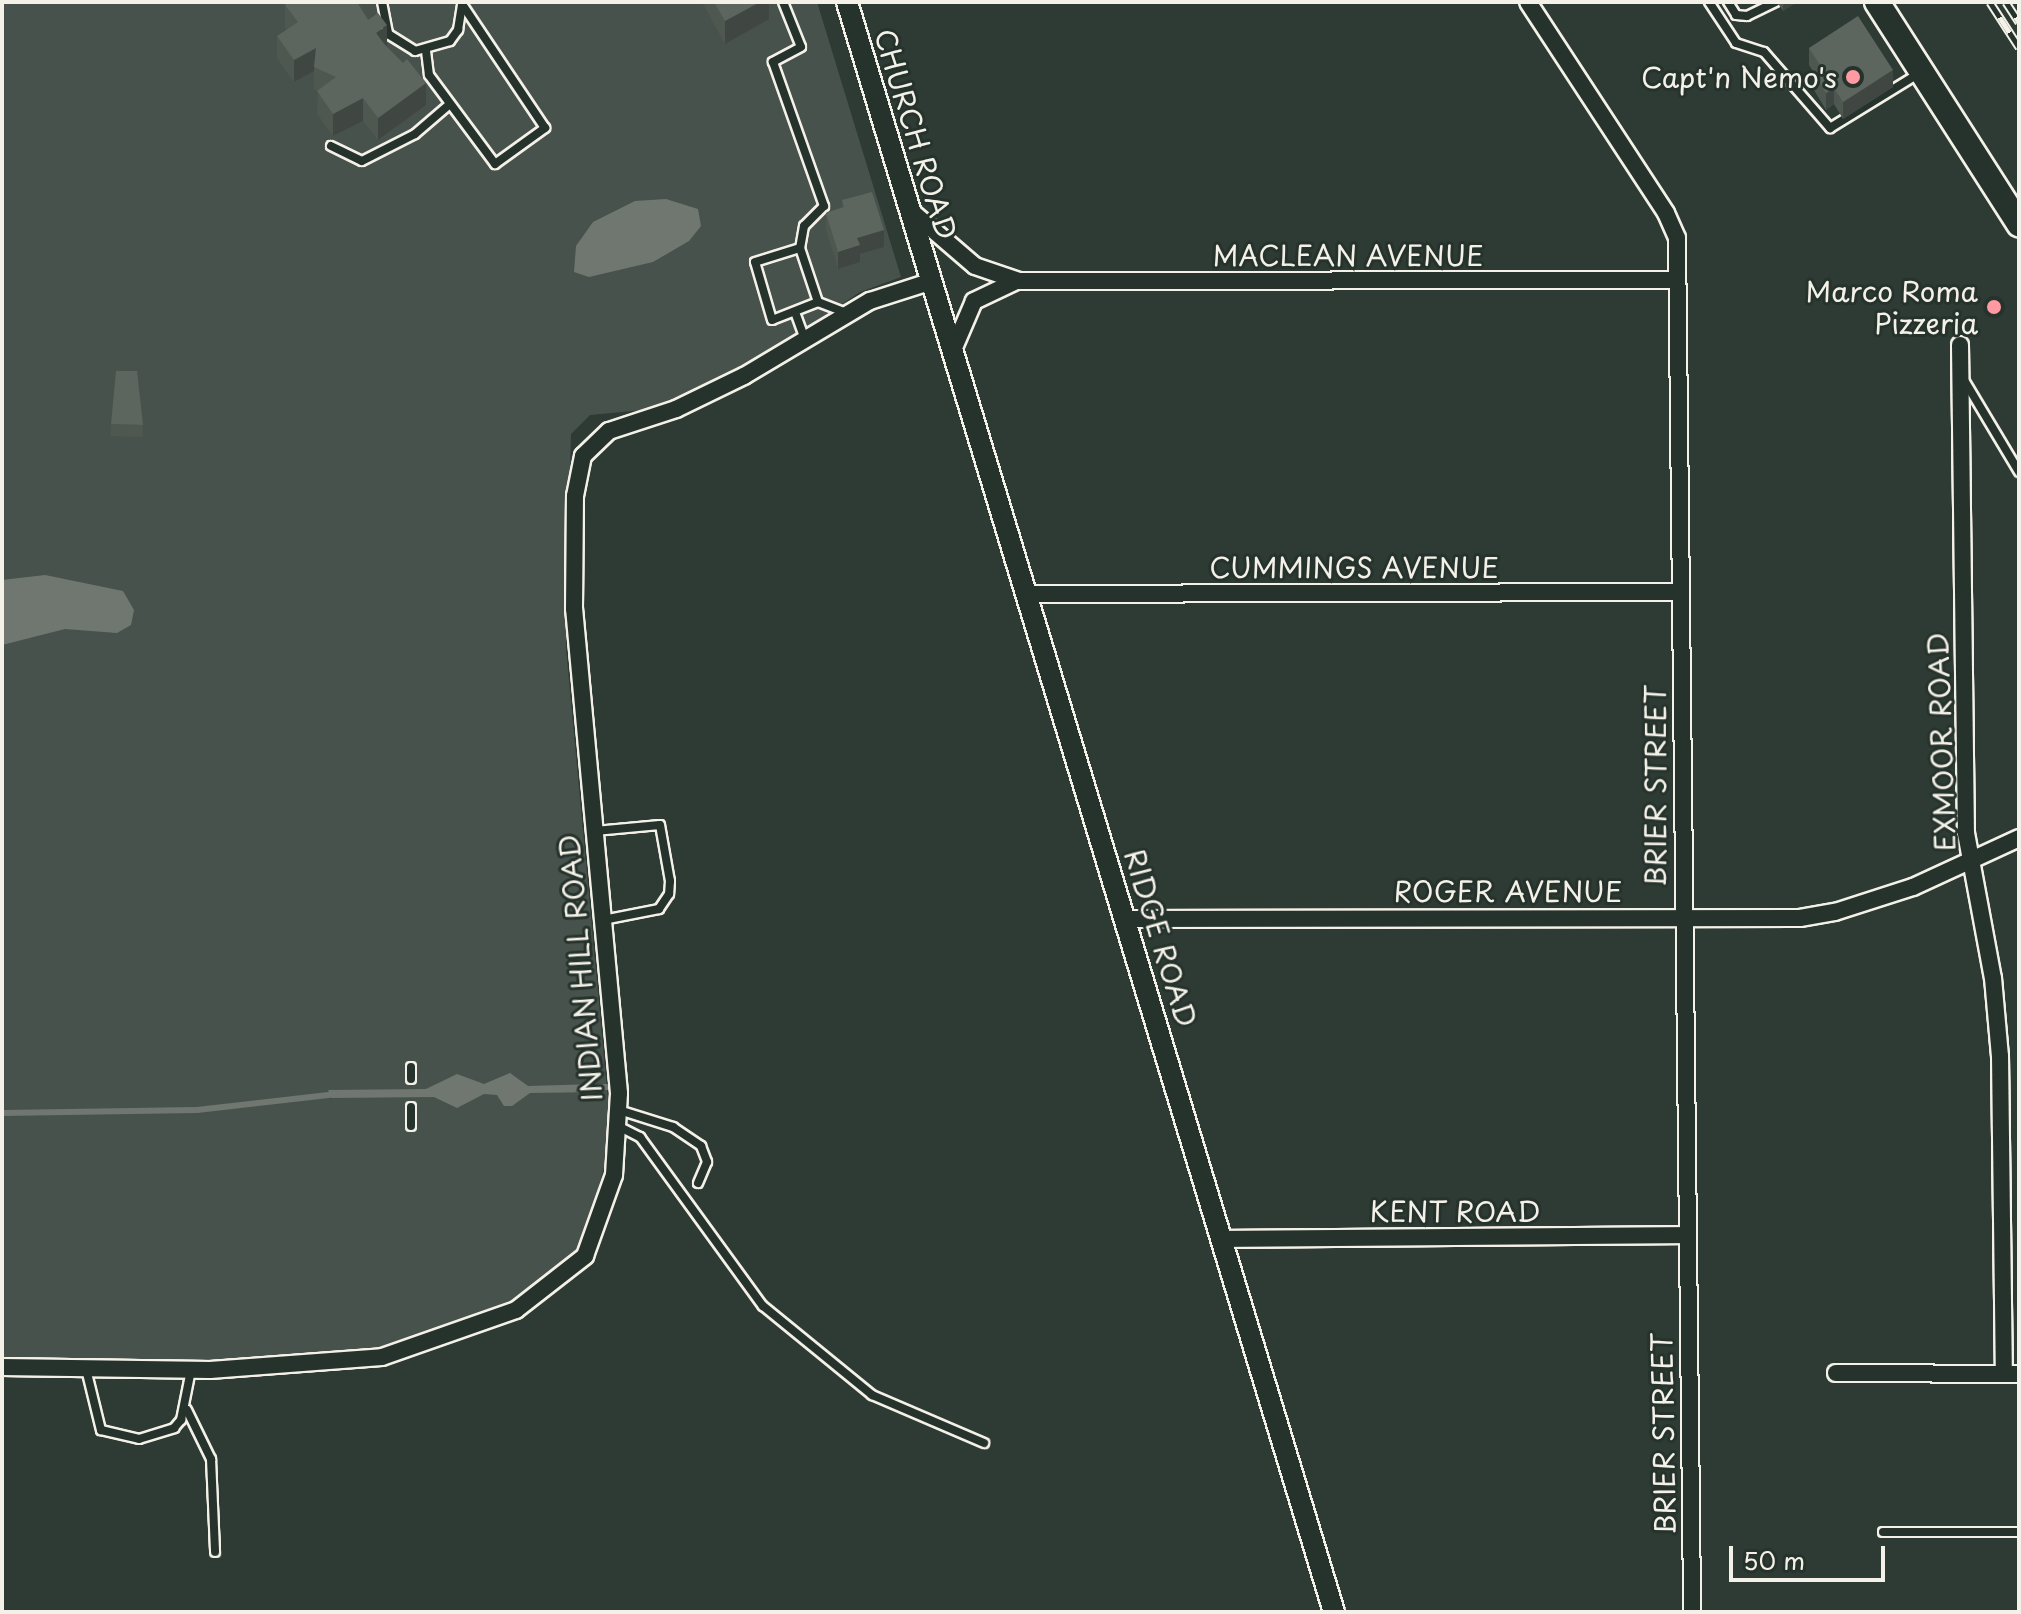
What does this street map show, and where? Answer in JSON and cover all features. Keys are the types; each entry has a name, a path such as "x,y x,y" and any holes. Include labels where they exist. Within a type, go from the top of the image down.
{"main road":[{"path":"1877,2 2019,224"}],"street":[{"name":"BRIER STREET","path":"1528,2 1673,225 1692,1612"},
{"name":"CHURCH ROAD","path":"849,3 932,281"},
{"name":"MACLEAN AVENUE","path":"911,211 975,266 1019,281"},
{"name":"MACLEAN AVENUE","path":"953,350 974,301 999,285 1019,281 1676,280"},
{"name":"INDIAN HILL ROAD","path":"2,1367 191,1370 382,1357 516,1310 567,1275 585,1256 614,1175 619,1118 574,609 574,510 583,456 609,431 676,409 847,313 932,281"},
{"name":"RIDGE ROAD","path":"932,281 1224,1239 1334,1612"},
{"name":"EXMOOR ROAD","path":"1960,345 1966,833 1993,978 2000,1056 2011,1374"},
{"name":"CUMMINGS AVENUE","path":"1027,594 1680,592"},
{"name":"ROGER AVENUE","path":"1126,919 1800,918 1835,912 1971,862 2019,838"},
{"name":"KENT ROAD","path":"1224,1239 1686,1235"},
{"path":"1836,1373 2011,1374"}],"lane":[{"path":"382,2 388,34 404,48 426,51 439,48 458,30 462,3"},
{"path":"783,2 801,47 773,62 824,206 804,226 800,248 818,302"},
{"path":"1709,2 1736,43 1764,52 1830,128 1922,72"},
{"path":"1728,2 1736,15 1747,16 1776,2"},
{"path":"426,51 429,75 495,164 545,128 462,3"},
{"path":"331,146 362,161 415,134 450,104"},
{"path":"800,248 755,262 772,320 818,302 847,313"},
{"path":"795,312 805,339"},
{"path":"1960,374 2019,472"},
{"path":"595,831 660,825 670,881 669,894 659,909 603,920"},
{"path":"411,1067 411,1079"},
{"path":"411,1107 411,1126"},
{"path":"619,1118 673,1127 701,1146 707,1162 698,1183"},
{"path":"619,1118 640,1137 763,1306 872,1395 984,1443"},
{"path":"86,1369 93,1405 108,1435 157,1435 174,1428 186,1409 191,1370"},
{"path":"186,1409 211,1459 215,1552"},
{"path":"1883,1532 2019,1532"}],"shaded area":[{"path":"2,2 817,2 901,277 860,292 779,346 691,393 653,409 590,415 571,434 566,648 609,1111 606,1159 585,1239 568,1264 537,1288 488,1314 377,1349 216,1362 2,1358"},
{"path":"666,199 698,209 701,226 689,241 653,262 589,277 574,272 576,246 593,222 635,201"},
{"path":"45,575 123,591 134,610 131,625 117,633 65,629 2,645 2,580"},
{"path":"510,1073 528,1086 597,1084 598,1092 530,1093 512,1106 504,1106 497,1095 484,1094 457,1108 434,1097 332,1098 328,1090 426,1089 457,1074 484,1084"}],"building":[{"path":"289,2 357,2 368,20 378,13 387,25 376,33 403,63 407,59 426,83 378,118 363,98 333,114 317,91 336,77 314,67 316,48 294,60 277,36 298,22 285,5"},
{"path":"714,2 760,2 725,21"},
{"path":"1858,16 1893,70 1843,102 1834,88 1826,93 1814,73 1822,68 1809,48"},
{"path":"872,192 884,230 857,238 860,245 838,252 826,213 844,207 842,200"},
{"path":"116,371 137,371 143,425 111,424"}],"waterway":[{"path":"592,1087 607,1087"},
{"path":"2,1113 197,1110 337,1094"}],"railway":[{"path":"1990,2 2019,47"},
{"path":"2006,2 2019,22"}],"place":[{"name":"Capt'n Nemo's","path":"1853,77"},
{"name":"Marco Roma Pizzeria","path":"1994,307"}]}
